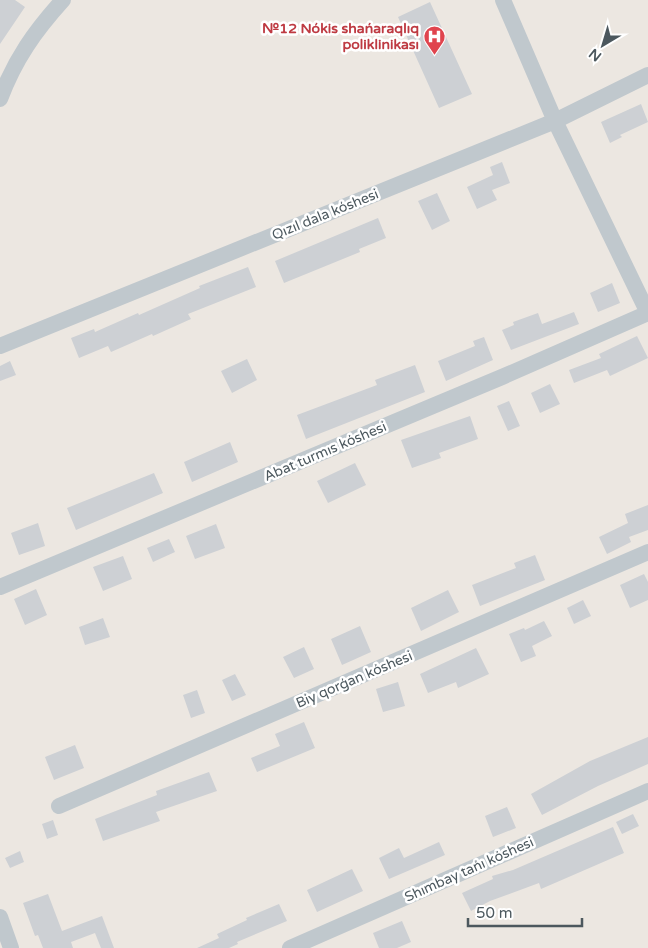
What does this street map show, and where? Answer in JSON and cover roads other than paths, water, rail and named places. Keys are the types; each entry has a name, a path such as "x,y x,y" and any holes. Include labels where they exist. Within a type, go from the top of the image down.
{"street":[{"path":"0,99 8,76 35,31 63,0"},
{"path":"503,0 555,121 648,313"},
{"name":"Qızıl dala kóshesi","path":"0,346 555,121 648,75"},
{"name":"Abat turmıs kóshesi","path":"0,587 502,377 648,313"},
{"name":"Biy qorǵan kóshesi","path":"60,806 648,552"},
{"name":"Shımbay tańı kóshesi","path":"290,948 648,791"},
{"path":"0,917 11,948"}],"place":[{"name":"№12 Nókis shańaraqlıq poliklinikası","path":"435,55"}]}
